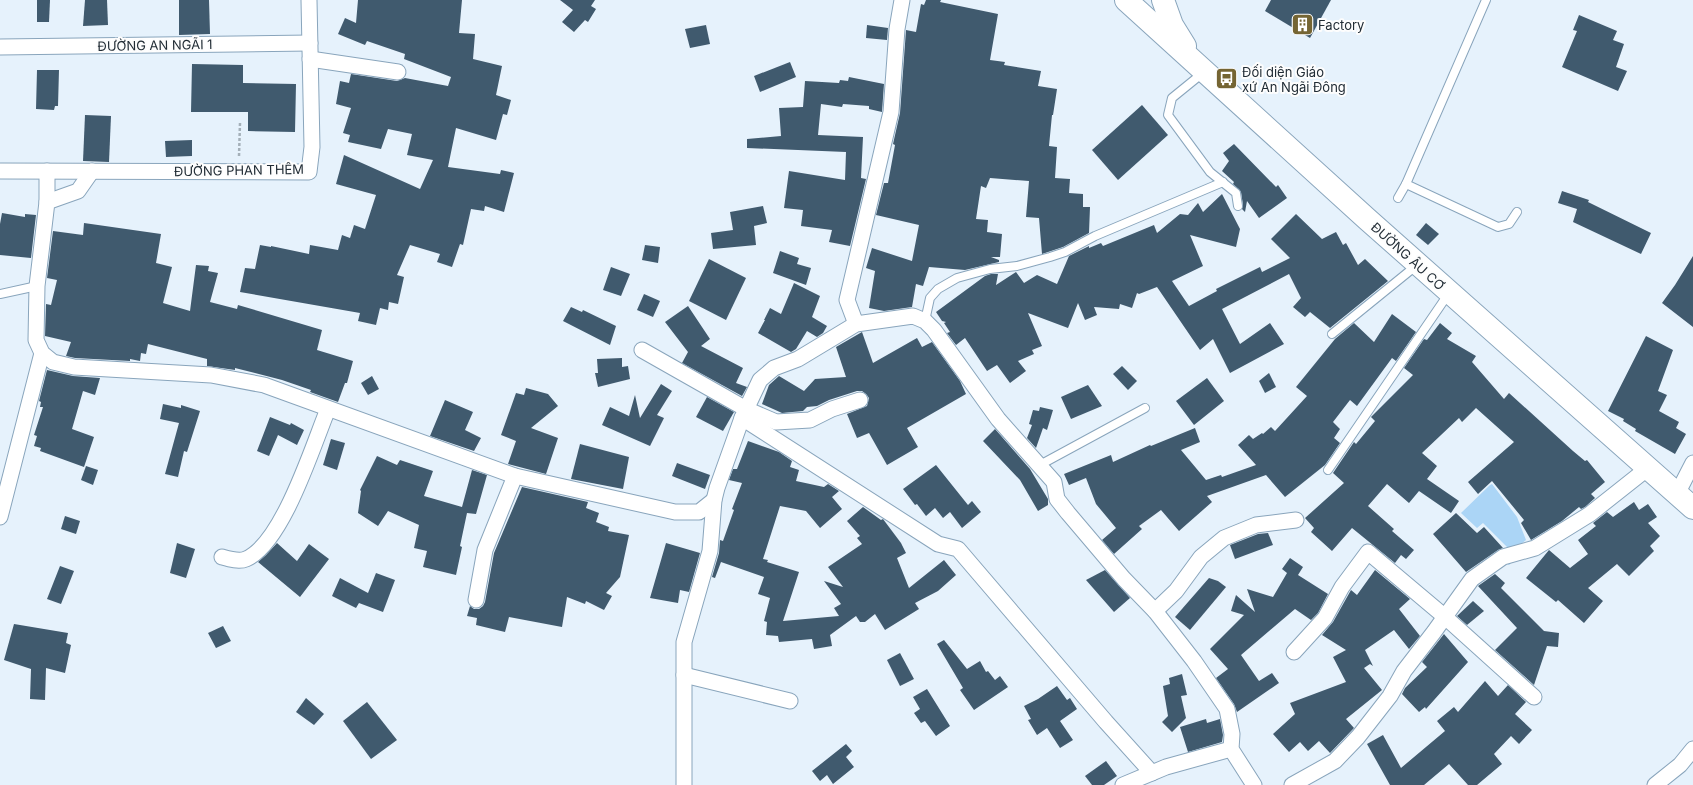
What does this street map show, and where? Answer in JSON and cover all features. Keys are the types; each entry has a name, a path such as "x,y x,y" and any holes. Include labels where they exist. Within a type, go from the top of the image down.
{"main road":[{"name":"ĐƯỜNG ÂU CƠ","path":"1126,0 1450,293 1685,501"},
{"path":"1163,0 1172,25 1201,69"}],"street":[{"name":"ĐƯỜNG PHAN THÊM","path":"0,171 309,172 312,148 309,0"},
{"path":"856,324 847,300 891,112 897,29 902,0"},
{"name":"ĐƯỜNG AN NGÃI 1","path":"0,48 310,43"},
{"path":"310,59 398,72"},
{"path":"47,171 47,202 37,286 36,340 42,353 53,362 74,367 211,375 264,385 515,476 675,512 699,512 714,500"},
{"path":"47,202 78,191 92,172"},
{"path":"684,785 684,642 710,551 714,500 744,413 760,380 774,368 798,359 856,324 913,316 925,321 934,330 955,357 998,419 1038,466 1054,482 1057,499 1124,579 1155,611 1194,662 1227,709 1232,734 1231,748 1254,785"},
{"path":"642,350 744,413 938,544 958,550 1106,722 1152,773"},
{"path":"0,517 42,353"},
{"path":"744,413 776,422 810,420 832,409 860,400"},
{"path":"222,557 244,560 255,554 268,538 290,503 328,409"},
{"path":"1685,501 1693,463"},
{"path":"1292,785 1335,762 1358,736 1390,696 1404,671 1472,579 1503,557 1536,548 1572,526 1590,514 1648,468"},
{"path":"476,600 485,550 515,476"},
{"path":"1155,611 1176,592 1200,557 1224,538 1256,525 1296,520"},
{"path":"1294,652 1325,618 1342,586 1368,552 1444,616 1534,697"},
{"path":"684,675 790,702"},
{"path":"1123,785 1166,767 1231,748"},
{"path":"1655,785 1680,764 1693,749"}],"lane":[{"path":"1398,198 1406,184 1486,0"},
{"path":"1201,69 1172,98 1168,115 1210,172 1236,193 1238,206"},
{"path":"925,321 930,298 938,290 957,278 990,269 1017,266 1066,252 1095,236 1223,182"},
{"path":"1406,184 1498,226 1509,224 1517,212"},
{"path":"1332,334 1418,264"},
{"path":"0,294 37,286"},
{"path":"1328,470 1450,293"},
{"path":"1038,466 1145,408"}],"path":[{"path":"238,172 240,123"}],"shaded area":[{"path":"1492,484 1517,517 1526,540 1520,545 1524,550 1509,565 1501,560 1508,548 1483,523 1477,528 1461,513"}],"building":[{"path":"37,0 50,0 49,22 37,22"},
{"path":"85,0 107,0 108,25 83,26"},
{"path":"179,0 209,0 210,34 179,35"},
{"path":"358,0 462,0 459,33 475,34 473,59 502,66 496,95 511,100 507,115 503,114 496,140 456,128 448,167 500,174 501,170 514,173 504,212 485,206 484,211 471,209 463,245 460,244 452,267 437,262 440,254 410,245 397,275 404,277 398,304 389,302 388,310 380,308 376,325 358,321 360,313 240,292 245,268 255,269 260,245 309,254 310,245 338,250 342,235 350,238 354,225 365,229 376,195 336,184 344,155 420,189 433,160 407,155 412,134 388,129 381,149 348,142 350,135 343,133 351,108 336,104 340,81 349,83 351,74 397,81 405,78 448,86 451,77 404,59 405,54 367,41 365,45 338,34 345,18 356,23"},
{"path":"560,0 595,0 591,6 596,9 588,22 585,20 574,32 562,22 573,10"},
{"path":"926,0 941,0 940,2 998,14 990,60 1005,62 1004,65 1041,71 1038,86 1057,89 1052,115 1049,146 1057,147 1055,178 1070,179 1069,193 1083,194 1083,207 1090,207 1089,233 1063,247 1042,254 1039,218 1026,217 1029,181 990,178 986,188 981,186 976,219 988,220 987,232 1002,234 1000,257 991,257 999,260 999,262 965,270 929,267 923,286 916,284 912,307 884,311 869,308 875,271 866,268 872,248 912,261 919,225 876,215 884,183 888,183 895,145 893,144 900,113 906,30 916,32 921,4 924,5"},
{"name":"Factory","path":"1271,0 1331,0 1310,38 1265,11"},
{"path":"1579,15 1617,31 1613,40 1624,44 1616,67 1627,71 1618,91 1562,67 1577,31 1573,30"},
{"path":"706,25 710,44 690,48 685,29"},
{"path":"867,25 888,28 887,40 866,38"},
{"path":"790,62 796,77 760,92 754,76"},
{"path":"192,64 243,65 243,83 296,84 295,132 248,131 248,112 191,112"},
{"path":"37,70 59,70 58,106 55,106 54,110 36,109"},
{"path":"849,77 884,84 882,112 869,109 869,106 843,104 842,107 821,104 818,135 863,137 861,178 866,179 850,246 829,242 832,230 801,226 803,210 784,208 789,171 845,180 846,152 747,148 747,139 781,136 779,108 803,107 805,81 839,83 840,80 848,81"},
{"path":"1142,105 1168,135 1118,180 1092,150"},
{"path":"85,115 111,116 109,162 83,161"},
{"path":"192,140 192,156 166,157 165,141"},
{"path":"1234,144 1276,187 1278,185 1287,198 1259,218 1247,201 1245,212 1242,209 1243,205 1241,192 1233,184 1234,182 1222,171 1229,161 1223,153"},
{"path":"1562,191 1589,200 1588,202 1651,233 1641,254 1573,222 1577,209 1558,203"},
{"path":"1222,194 1240,229 1236,247 1190,235 1203,266 1172,281 1189,306 1217,291 1216,289 1260,267 1262,272 1290,258 1271,239 1296,214 1322,239 1336,232 1343,245 1346,243 1358,265 1365,259 1388,281 1330,328 1310,312 1305,317 1293,307 1301,298 1289,274 1222,309 1240,344 1270,323 1284,344 1230,373 1213,339 1200,350 1157,287 1139,294 1137,293 1132,308 1120,304 1119,309 1094,307 1097,315 1085,320 1078,303 1068,328 1028,313 1042,346 1032,350 1034,354 1018,361 1026,371 1010,383 997,365 987,371 965,338 956,345 947,333 950,332 944,323 946,322 942,321 936,312 985,276 991,274 998,274 996,285 1016,272 1024,283 1037,275 1057,284 1069,256 1089,246 1089,248 1101,243 1103,246 1154,225 1157,233 1180,214 1188,215 1198,203 1203,212"},
{"path":"763,206 767,223 754,226 756,245 713,249 711,233 733,230 730,212"},
{"path":"2,213 25,217 25,214 36,215 31,258 0,255 0,224"},
{"path":"84,223 161,234 156,263 172,267 163,303 190,311 196,265 209,266 208,271 218,273 210,302 237,309 238,305 322,330 317,350 353,361 347,383 345,383 338,402 310,392 311,390 282,380 235,368 235,370 207,366 207,359 148,344 146,354 141,353 140,361 130,359 130,361 75,358 66,356 71,342 45,336 46,304 51,305 57,280 47,278 53,231 83,235"},
{"path":"1426,223 1439,234 1428,245 1416,235"},
{"path":"645,245 660,247 658,263 642,260"},
{"path":"780,251 799,258 797,264 811,268 806,285 773,273"},
{"path":"1693,256 1693,327 1662,303"},
{"path":"709,259 746,278 726,320 689,301"},
{"path":"611,267 630,274 621,296 603,290"},
{"path":"794,283 820,296 812,317 827,326 823,333 817,337 807,331 796,349 791,352 758,333 770,308 781,314"},
{"path":"644,294 660,301 653,317 637,310"},
{"path":"688,306 710,339 701,346 743,368 736,383 747,387 742,396 682,363 688,352 665,322"},
{"path":"571,307 582,312 583,310 616,326 610,345 563,321"},
{"path":"1392,314 1416,332 1396,361 1392,358 1357,406 1350,400 1333,422 1340,429 1334,438 1340,443 1325,465 1285,497 1266,475 1207,496 1212,502 1179,531 1161,510 1139,526 1142,529 1114,554 1102,540 1116,528 1096,504 1086,478 1069,485 1064,474 1111,455 1113,462 1150,445 1151,446 1195,428 1200,442 1181,450 1206,480 1221,475 1222,477 1256,465 1238,445 1249,435 1253,439 1262,433 1263,434 1271,427 1275,431 1307,396 1296,387 1335,339 1354,323 1374,342"},
{"path":"1440,323 1452,333 1447,339 1476,356 1472,362 1504,399 1509,393 1573,451 1585,461 1587,460 1605,482 1591,494 1595,498 1585,507 1581,509 1579,507 1562,521 1531,540 1521,523 1524,520 1492,481 1478,494 1468,482 1514,442 1476,408 1462,422 1459,418 1422,453 1437,466 1427,479 1459,501 1451,513 1419,491 1409,503 1387,484 1368,506 1394,529 1392,531 1414,550 1406,559 1401,555 1395,563 1352,528 1332,551 1311,532 1314,528 1305,518 1344,483 1333,473 1354,442 1356,444 1375,421 1371,417 1413,375 1404,368 1424,339 1427,340"},
{"path":"862,332 873,363 917,338 922,347 932,342 960,381 966,394 907,428 918,447 887,465 869,433 857,438 847,414 867,406 869,398 862,391 857,391 829,400 817,406 807,407 803,411 782,413 762,404 769,385 779,376 804,391 815,379 846,377 836,347"},
{"path":"1646,336 1673,350 1658,391 1667,395 1659,411 1679,422 1676,428 1686,434 1675,454 1635,431 1636,429 1623,421 1624,419 1608,411"},
{"path":"622,358 622,367 628,366 630,379 598,387 595,373 598,373 597,359"},
{"path":"1122,366 1137,381 1128,390 1113,374"},
{"path":"47,370 73,376 100,378 95,395 83,391 72,429 94,437 84,467 40,451 41,448 34,446 37,436 34,435 43,407 40,407 41,402 39,401"},
{"path":"1269,373 1276,387 1265,393 1259,381"},
{"path":"372,376 379,389 368,395 361,383"},
{"path":"1207,378 1224,401 1194,425 1176,401"},
{"path":"661,384 672,391 657,415 664,418 650,446 602,425 610,407 629,416 635,395 640,418"},
{"path":"1088,385 1102,406 1071,419 1061,397"},
{"path":"526,388 548,394 558,406 531,428 558,438 546,474 508,464 516,441 501,435 516,393 524,395"},
{"path":"707,397 734,412 723,431 696,417"},
{"path":"445,400 473,412 465,430 481,438 474,451 430,436"},
{"path":"163,404 181,408 181,405 200,411 187,452 184,451 178,477 165,474 179,423 160,419"},
{"path":"1040,407 1053,410 1047,430 1043,428 1036,448 1027,438 1032,425 1029,424 1033,410 1039,411"},
{"path":"270,417 290,425 291,423 304,430 297,445 278,435 269,456 257,451"},
{"path":"995,429 1030,469 1048,499 1048,505 1038,511 1020,480 983,441"},
{"path":"331,439 345,443 337,470 323,465"},
{"path":"748,441 779,452 792,461 790,467 799,470 796,481 824,487 828,484 839,491 832,497 842,509 820,528 806,511 780,506 763,559 768,560 767,562 799,572 783,621 839,616 834,608 841,604 824,581 843,587 828,567 862,544 857,538 860,536 847,521 863,507 881,520 883,519 901,543 906,553 897,558 909,588 944,560 956,575 938,591 915,603 919,609 885,630 875,614 865,622 860,622 856,616 830,635 832,646 814,649 812,639 779,642 778,636 766,635 767,622 764,621 770,598 758,594 764,577 721,562 715,578 712,577 719,553 720,540 723,541 734,510 732,509 742,483 729,480 733,469 737,469"},
{"path":"580,444 629,457 623,489 571,479"},
{"path":"377,456 397,465 400,460 433,471 424,496 462,507 472,470 487,475 476,514 467,513 456,575 423,567 427,551 414,548 419,525 388,511 378,526 358,513 360,490"},
{"path":"677,463 710,475 705,489 672,476"},
{"path":"936,465 968,505 972,501 981,512 962,528 950,512 943,518 935,508 926,516 917,504 915,505 903,489"},
{"path":"86,466 98,470 93,485 81,480"},
{"path":"522,487 588,502 586,508 599,513 596,522 609,527 608,531 629,535 620,577 606,593 612,596 604,610 586,601 585,604 567,597 562,627 509,617 505,632 476,625 477,618 467,616 470,606 474,609 479,609 485,602 494,553"},
{"path":"1634,502 1639,510 1648,504 1657,517 1648,523 1660,536 1650,546 1654,551 1629,576 1617,564 1588,588 1603,601 1584,623 1558,600 1556,602 1526,578 1549,550 1570,568 1588,554 1578,540 1596,526 1593,523 1607,512 1613,517"},
{"path":"1456,513 1477,533 1484,527 1503,548 1466,572 1433,534"},
{"path":"65,516 80,521 76,534 61,529"},
{"path":"1268,533 1273,545 1235,559 1230,545 1258,534"},
{"path":"177,543 195,549 186,578 170,573"},
{"path":"277,543 297,561 309,544 329,559 300,597 258,562"},
{"path":"666,543 700,553 689,592 680,590 678,603 650,598"},
{"path":"1290,558 1303,567 1298,575 1328,594 1318,613 1311,620 1295,609 1241,655 1259,681 1272,673 1279,683 1237,712 1234,704 1216,678 1228,669 1210,649 1244,615 1231,611 1236,595 1255,612 1247,589 1273,597 1287,573 1282,569"},
{"path":"60,566 74,571 61,604 47,599"},
{"path":"1105,570 1130,598 1114,612 1086,580"},
{"path":"1375,570 1410,599 1399,609 1420,636 1409,649 1394,630 1365,650 1373,666 1370,664 1364,668 1382,690 1346,719 1354,728 1330,753 1319,741 1308,751 1300,742 1289,752 1273,734 1295,714 1290,703 1346,682 1333,657 1346,650 1322,635 1333,622 1351,590 1357,595"},
{"path":"376,573 395,580 383,612 359,603 356,608 332,596 340,578 368,593"},
{"path":"1495,574 1505,583 1501,588 1544,631 1559,633 1558,647 1547,646 1534,685 1495,650 1517,628 1478,586"},
{"path":"1209,578 1218,581 1226,587 1190,630 1175,617"},
{"path":"1473,601 1484,611 1467,625 1457,616"},
{"path":"14,624 68,633 66,643 71,645 65,673 46,668 45,700 30,699 31,669 4,660"},
{"path":"223,626 231,641 216,648 208,633"},
{"path":"1444,634 1468,662 1426,709 1425,707 1419,712 1402,694 1405,688 1427,667 1422,662"},
{"path":"944,640 967,669 980,661 986,672 988,671 995,680 1000,676 1008,687 974,710 960,690 963,688 937,644"},
{"path":"900,653 914,679 900,686 887,660"},
{"path":"1182,674 1187,695 1181,696 1186,718 1172,732 1162,722 1168,716 1163,686 1170,684 1169,678"},
{"path":"1485,681 1498,696 1508,685 1526,702 1515,714 1532,730 1519,744 1511,736 1494,754 1502,764 1477,785 1468,785 1449,764 1424,785 1390,785 1367,744 1383,735 1401,768 1445,731 1437,721 1454,707 1458,712"},
{"path":"1057,686 1067,700 1070,698 1077,709 1060,721 1073,740 1060,748 1047,728 1037,735 1028,720 1031,719 1024,706 1038,699"},
{"path":"927,689 950,726 936,736 925,721 921,723 914,713 920,709 913,697"},
{"path":"306,698 324,714 314,725 296,712"},
{"path":"367,702 397,740 371,759 343,721"},
{"path":"1206,719 1207,723 1220,719 1223,735 1222,742 1188,752 1180,727"},
{"path":"846,744 852,751 846,757 854,767 833,784 827,775 820,781 812,771"},
{"path":"1106,761 1117,776 1104,785 1092,785 1085,776"}],"place":[{"name":"Factory","path":"1302,25"},
{"name":"Đối diện Giáo xứ An Ngãi Đông","path":"1227,79"}]}
